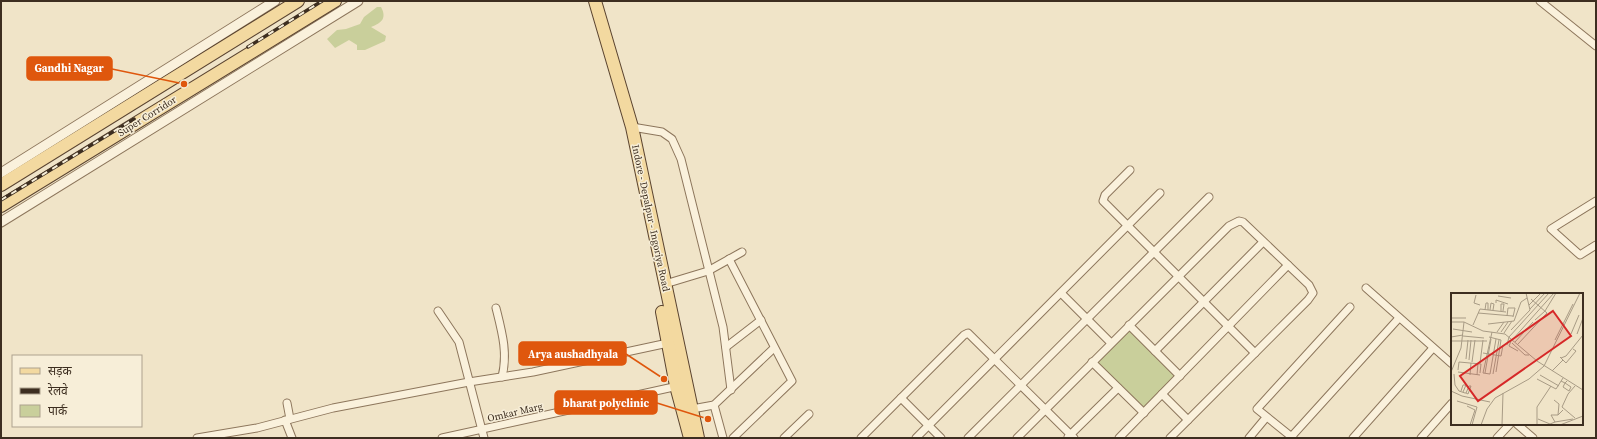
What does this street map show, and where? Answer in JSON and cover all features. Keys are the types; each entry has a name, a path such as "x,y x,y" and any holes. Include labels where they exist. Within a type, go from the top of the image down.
{"main road":[{"name":"Super Corridor","path":"1,185 298,1"},
{"name":"Super Corridor","path":"1,206 335,1"},
{"name":"Indore - Depalpur - Ingoriya Road","path":"588,1 622,118 668,343 681,385 692,410 690,438"},
{"name":"Indore - Depalpur - Ingoriya Road","path":"595,1 632,127 665,284 690,438"}],"street":[{"path":"1,172 275,1"},
{"path":"1,222 358,1"},
{"path":"1540,1 1596,46"},
{"path":"632,127 662,132 672,139 681,159 708,271 714,289 726,347 731,390"},
{"path":"1130,170 1105,195 1103,201 1255,353"},
{"path":"916,438 1160,193"},
{"path":"968,438 1209,197"},
{"path":"1596,200 1551,229 1580,255 1596,245"},
{"path":"1017,438 1234,221 1242,222 1309,285 1313,293 1308,300 1170,438"},
{"path":"1155,351 1263,242"},
{"path":"665,284 708,271 742,252"},
{"path":"729,258 792,381 733,438"},
{"path":"1119,438 1288,265"},
{"path":"1366,288 1451,363"},
{"path":"1061,293 1111,343"},
{"path":"1350,307 1257,409 1292,437 1399,318"},
{"path":"496,308 505,350 505,365 502,377"},
{"path":"438,311 459,342 484,438"},
{"path":"726,347 761,320"},
{"path":"1129,326 1180,376"},
{"path":"862,438 964,335 968,333 1070,437 1118,388"},
{"path":"197,438 257,428 333,408 469,382 533,372 668,343"},
{"path":"692,410 714,405 774,348"},
{"path":"1353,438 1433,348"},
{"path":"1092,362 1144,413"},
{"name":"Omkar Marg","path":"442,438 681,385"},
{"path":"1162,394 1188,420"},
{"path":"901,398 941,438"},
{"path":"287,403 288,420 292,438"},
{"path":"1421,438 1451,404"},
{"path":"714,405 723,438"},
{"path":"784,438 809,414"},
{"path":"1249,438 1264,420"},
{"path":"1497,438 1509,425"},
{"path":"1518,425 1533,438"}],"green space":[{"path":"377,7 381,7 384,14 381,22 371,27 386,36 385,41 365,50 357,50 357,45 349,40 335,48 327,39 337,30 346,29 360,24 364,17"},
{"path":"1129,330 1176,375 1144,408 1097,363"}],"railway":[{"path":"248,47 322,1"},
{"path":"1,200 134,119"}],"place":[{"name":"Gandhi Nagar","path":"184,84"},
{"name":"Arya aushadhyala","path":"664,379"},
{"name":"bharat polyclinic","path":"708,419"}]}
